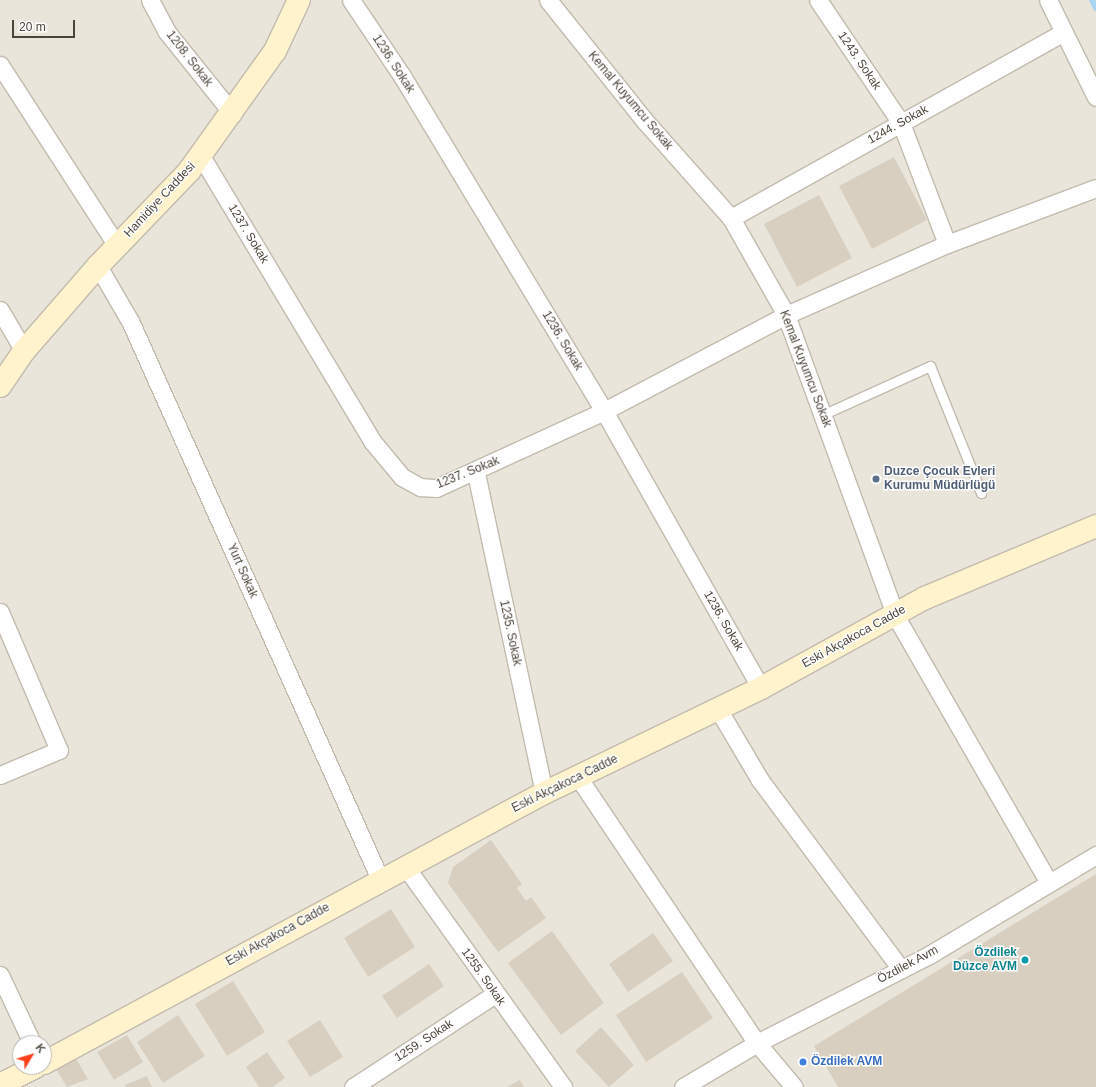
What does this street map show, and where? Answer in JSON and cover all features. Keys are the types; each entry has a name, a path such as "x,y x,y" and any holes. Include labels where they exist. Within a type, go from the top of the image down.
{"street":[{"name":"1208. Sokak","path":"150,0 167,32 233,114"},
{"name":"Hamidiye Caddesi","path":"0,386 24,351 98,266 201,156 233,114 276,51 299,0"},
{"name":"1236. Sokak","path":"351,0 402,76 604,411 761,688"},
{"name":"Kemal Kuyumcu Sokak","path":"548,0 644,120 732,218 786,314 895,615 1049,883"},
{"name":"1243. Sokak","path":"818,0 901,123 947,244"},
{"path":"1048,0 1096,97"},
{"name":"1244. Sokak","path":"732,218 1064,32"},
{"path":"0,65 117,246"},
{"name":"1237. Sokak","path":"201,156 372,441 402,477 420,486 436,488 476,473 604,411 786,314 947,244 1096,188"},
{"name":"Yurt Sokak","path":"98,266 131,322 380,879"},
{"path":"0,310 24,351"},
{"name":"1235. Sokak","path":"476,473 544,793"},
{"name":"Eski Akçakoca Cadde","path":"52,1058 380,879 544,793 761,688 925,598 1096,526"},
{"path":"0,612 59,750 0,775"},
{"path":"718,709 760,780 901,969"},
{"path":"578,777 757,1043 794,1087"},
{"name":"Özdilek Avm","path":"683,1087 757,1043 901,969 1096,855"},
{"name":"1255. Sokak","path":"405,866 495,994 563,1087"},
{"path":"0,975 28,1035"},
{"name":"1259. Sokak","path":"353,1087 495,994"},
{"path":"0,1086 20,1075"}],"lane":[{"path":"822,414 930,366 981,492"}],"shaded area":[{"path":"0,0 1096,0 1096,1087 0,1087"}],"building":[{"path":"894,157 927,220 872,249 839,186"},
{"path":"819,195 852,258 797,287 764,224"},
{"path":"491,840 522,884 517,888 526,901 531,897 546,918 498,952 448,883 453,867"},
{"name":"Özdilek Düzce AVM","path":"1096,874 1096,1087 838,1087 814,1046"},
{"path":"391,909 415,947 368,977 344,938"},
{"path":"552,931 604,1003 561,1035 508,963"},
{"path":"653,933 673,961 628,992 609,964"},
{"path":"429,964 444,986 397,1018 382,996"},
{"path":"682,972 713,1018 646,1062 616,1015"},
{"path":"233,981 265,1032 227,1056 195,1004"},
{"path":"178,1015 205,1056 163,1083 137,1042"},
{"path":"320,1020 343,1057 310,1077 287,1041"},
{"path":"601,1027 634,1065 609,1087 575,1051"},
{"path":"127,1035 143,1062 114,1080 97,1052"},
{"path":"267,1052 285,1078 273,1087 259,1087 246,1067"},
{"path":"75,1057 88,1079 67,1087 56,1069"},
{"path":"147,1076 152,1087 126,1087 125,1085"},
{"path":"520,1080 524,1087 507,1087"}],"waterway":[{"path":"1092,0 1096,8"}],"place":[{"name":"Duzce Çocuk Evleri Kurumu Müdürlügü","path":"876,479"},
{"name":"Özdilek Düzce AVM","path":"1025,960"},
{"name":"Özdilek AVM","path":"803,1062"}]}
